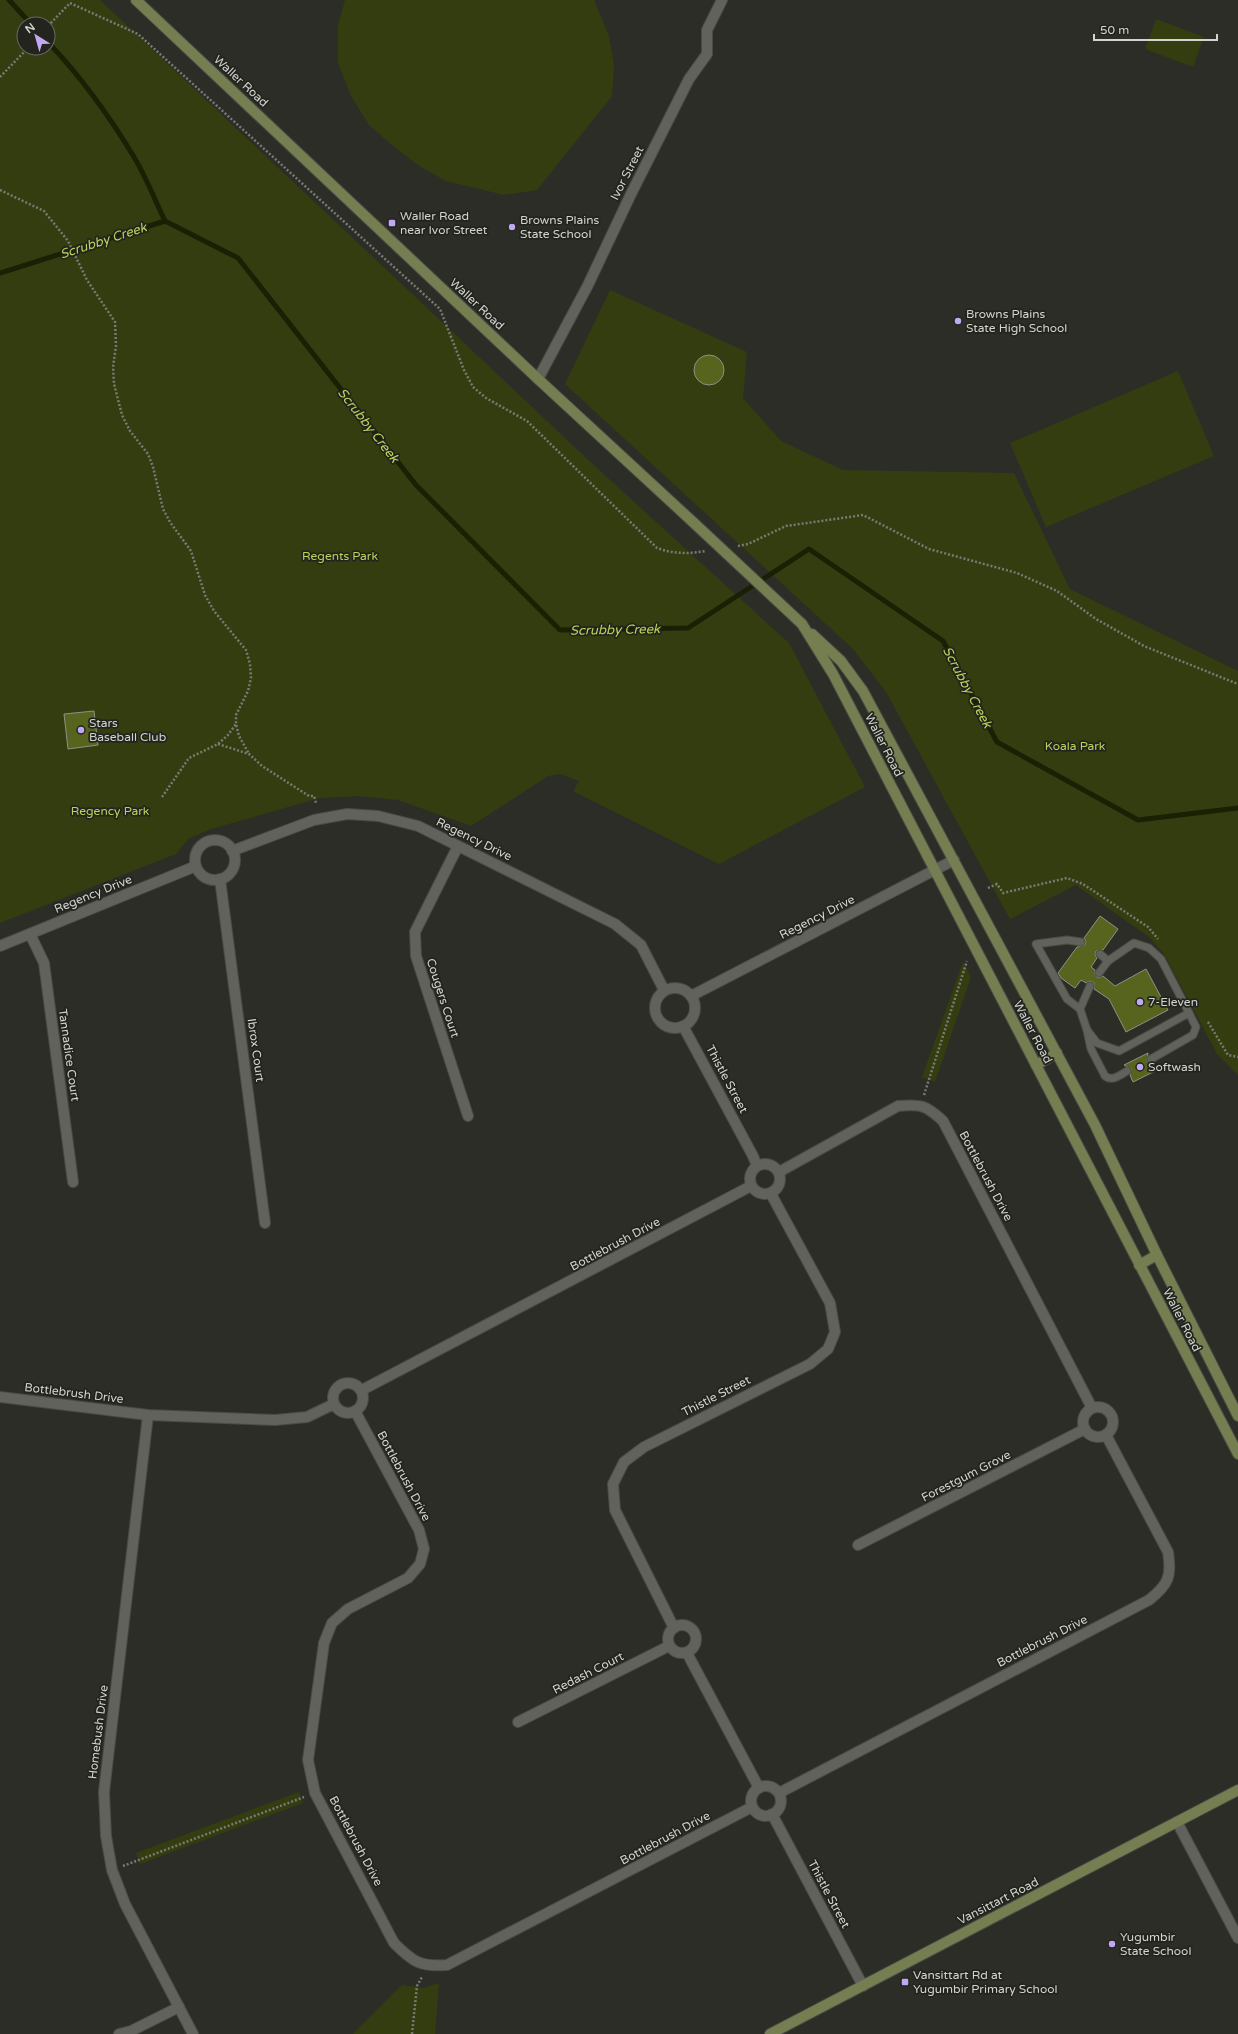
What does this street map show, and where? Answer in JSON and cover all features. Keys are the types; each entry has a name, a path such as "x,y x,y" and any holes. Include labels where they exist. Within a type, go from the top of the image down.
{"street":[{"name":"Waller Road","path":"136,0 538,379 841,661 863,691 1095,1125 1156,1255 1238,1416"},
{"name":"Ivor Street","path":"538,379 588,285 631,194 689,79 707,54 707,30 722,0"},
{"name":"Waller Road","path":"802,624 833,674 1238,1454"},
{"name":"Regency Drive","path":"232,851 314,820 347,814 378,816 418,826 615,924 641,945 664,990"},
{"path":"211,840 223,842 232,851 234,856 233,868 230,873 220,879 214,880 202,876 196,866 196,853 204,843 211,840"},
{"name":"Cougers Court","path":"458,846 415,932 415,938 416,956 468,1116"},
{"name":"Regency Drive","path":"691,996 954,860"},
{"name":"Regency Drive","path":"0,946 196,866"},
{"name":"Ibrox Court","path":"220,879 265,1223"},
{"name":"Tannadice Court","path":"30,934 44,963 73,1182"},
{"path":"679,988 691,996 695,1004 694,1013 690,1021 683,1026 668,1027 661,1023 657,1017 654,1010 655,1002 664,990 679,988"},
{"name":"Thistle Street","path":"683,1026 757,1166"},
{"path":"1036,1065 1057,1053"},
{"path":"779,1172 898,1106 921,1105"},
{"name":"Bottlebrush Drive","path":"921,1105 931,1109 943,1121 1092,1408"},
{"path":"769,1164 779,1172 780,1185 771,1194 760,1194 752,1186 750,1176 757,1166 769,1164"},
{"name":"Bottlebrush Drive","path":"362,1390 752,1186"},
{"name":"Thistle Street","path":"674,1628 615,1510 613,1484 624,1462 644,1447 810,1364 828,1349 835,1332 830,1303 771,1194"},
{"path":"1139,1264 1156,1255"},
{"path":"349,1382 354,1383 362,1390 362,1405 355,1411 345,1413 334,1404 333,1394 339,1386 349,1382"},
{"name":"Bottlebrush Drive","path":"0,1397 148,1415 275,1420 307,1417 334,1404"},
{"path":"1092,1408 1102,1408 1110,1413 1113,1422 1110,1431 1106,1434 1097,1437 1088,1433 1085,1429 1085,1415 1092,1408"},
{"name":"Bottlebrush Drive","path":"355,1411 419,1530 424,1549 420,1564 408,1578 348,1609 332,1623 324,1643 308,1760 316,1792 394,1943 410,1958 429,1966 447,1965 752,1807"},
{"name":"Homebush Drive","path":"148,1415 104,1792 106,1836 112,1870 125,1904 193,2034"},
{"name":"Forestgum Grove","path":"858,1545 1085,1429"},
{"name":"Bottlebrush Drive","path":"779,1793 1149,1600 1161,1591 1168,1582 1170,1566 1168,1552 1106,1434"},
{"path":"685,1626 694,1633 695,1644 687,1652 677,1653 669,1646 668,1636 674,1628 685,1626"},
{"name":"Redash Court","path":"518,1722 669,1646"},
{"path":"687,1652 759,1788"},
{"path":"772,1787 779,1793 781,1802 777,1811 772,1814 763,1815 755,1811 752,1807 752,1798 759,1788 772,1787"},
{"name":"Vansittart Road","path":"770,2034 1238,1790"},
{"name":"Thistle Street","path":"772,1814 863,1986"},
{"path":"1177,1822 1238,1938"},
{"path":"119,2034 131,2031 179,2007"}],"lane":[{"path":"1081,942 1067,940 1036,944 1067,999 1080,1009 1091,1049 1105,1076 1112,1079 1127,1071"},
{"path":"1099,973 1108,962 1134,943 1149,948 1161,959 1196,1027 1193,1035 1151,1059"},
{"path":"1100,954 1108,962"},
{"path":"1080,1009 1090,986"},
{"path":"1087,1030 1097,1043 1119,1051 1189,1013"}],"path":[{"path":"56,17 70,1 138,34 440,309 464,370 473,386 486,398 527,421 657,548 670,553 693,554 709,551"},
{"path":"0,77 20,56"},
{"path":"0,190 44,211 68,241 87,280 115,322 116,340 113,367 114,384 122,415 130,431 148,454 153,467 163,510 191,552 205,595 214,611 246,650 250,664 251,678 248,691 236,715 236,724 240,736 249,754 262,766 309,796 314,796 316,803"},
{"path":"732,547 748,544 786,526 863,515 929,549 1017,573 1057,591 1096,619 1144,646 1238,684"},
{"path":"162,797 189,758 218,744 228,735 236,724"},
{"path":"218,744 249,754"},
{"path":"921,1105 967,961"},
{"path":"112,1870 316,1792"},
{"path":"412,2034 417,1986 429,1966"}],"green space":[{"name":"Regents Park","path":"0,0 100,0 598,469 789,643 865,787 719,864 573,791 579,781 560,774 548,776 471,826 398,800 358,796 320,798 211,829 188,839 176,854 0,923","holes":["94,711 98,745 68,749 64,714"]},
{"path":"345,0 594,0 609,36 614,65 612,96 537,190 504,195 446,181 421,167 393,146 369,125 351,96 338,63 338,25"},
{"path":"1156,19 1204,37 1193,67 1145,49"},
{"name":"Koala Park","path":"610,290 747,352 743,398 781,441 843,470 1014,473 1070,589 1238,671 1238,1075 1217,1054 1164,954 1149,937 1076,885 1010,919 886,692 853,649 565,384"},
{"path":"1178,371 1214,456 1046,527 1010,443"},
{"path":"963,962 971,977 935,1082 922,1077"},
{"path":"299,1792 303,1803 140,1864 136,1853"},
{"path":"439,1983 435,2034 353,2034 402,1985 423,1988"}],"building":[{"path":"709,355 720,359 724,370 720,381 709,385 698,381 694,370 698,359"},
{"name":"Stars Baseball Club","path":"94,711 98,745 68,749 64,714"},
{"path":"1100,916 1118,929 1103,950 1096,951 1095,955 1097,958 1091,967 1095,970 1095,975 1098,978 1103,976 1115,986 1146,969 1168,1010 1126,1032 1109,999 1094,989 1094,983 1090,981 1086,983 1081,980 1075,988 1061,978 1058,973 1077,947 1085,945 1086,941 1084,938"},
{"name":"Softwash","path":"1148,1053 1147,1061 1149,1063 1153,1063 1157,1070 1133,1082 1130,1075 1131,1069 1124,1065"}],"waterway":[{"path":"9,0 24,16"},
{"path":"56,51 94,97 125,142 138,165 165,221"},
{"name":"Scrubby Creek","path":"0,273 165,221 238,258 416,485 560,630 688,628 809,549 943,641 997,742 1138,820 1238,808"}],"place":[{"name":"Waller Road near Ivor Street","path":"392,223"},
{"name":"Browns Plains State School","path":"512,227"},
{"name":"Browns Plains State High School","path":"958,321"},
{"name":"Stars Baseball Club","path":"81,730"},
{"name":"7-Eleven","path":"1140,1002"},
{"name":"Softwash","path":"1140,1067"},
{"name":"Yugumbir State School","path":"1112,1944"},
{"name":"Vansittart Rd at Yugumbir Primary School","path":"905,1982"}],"park label":[{"name":"Regency Park","path":"110,811"}]}
